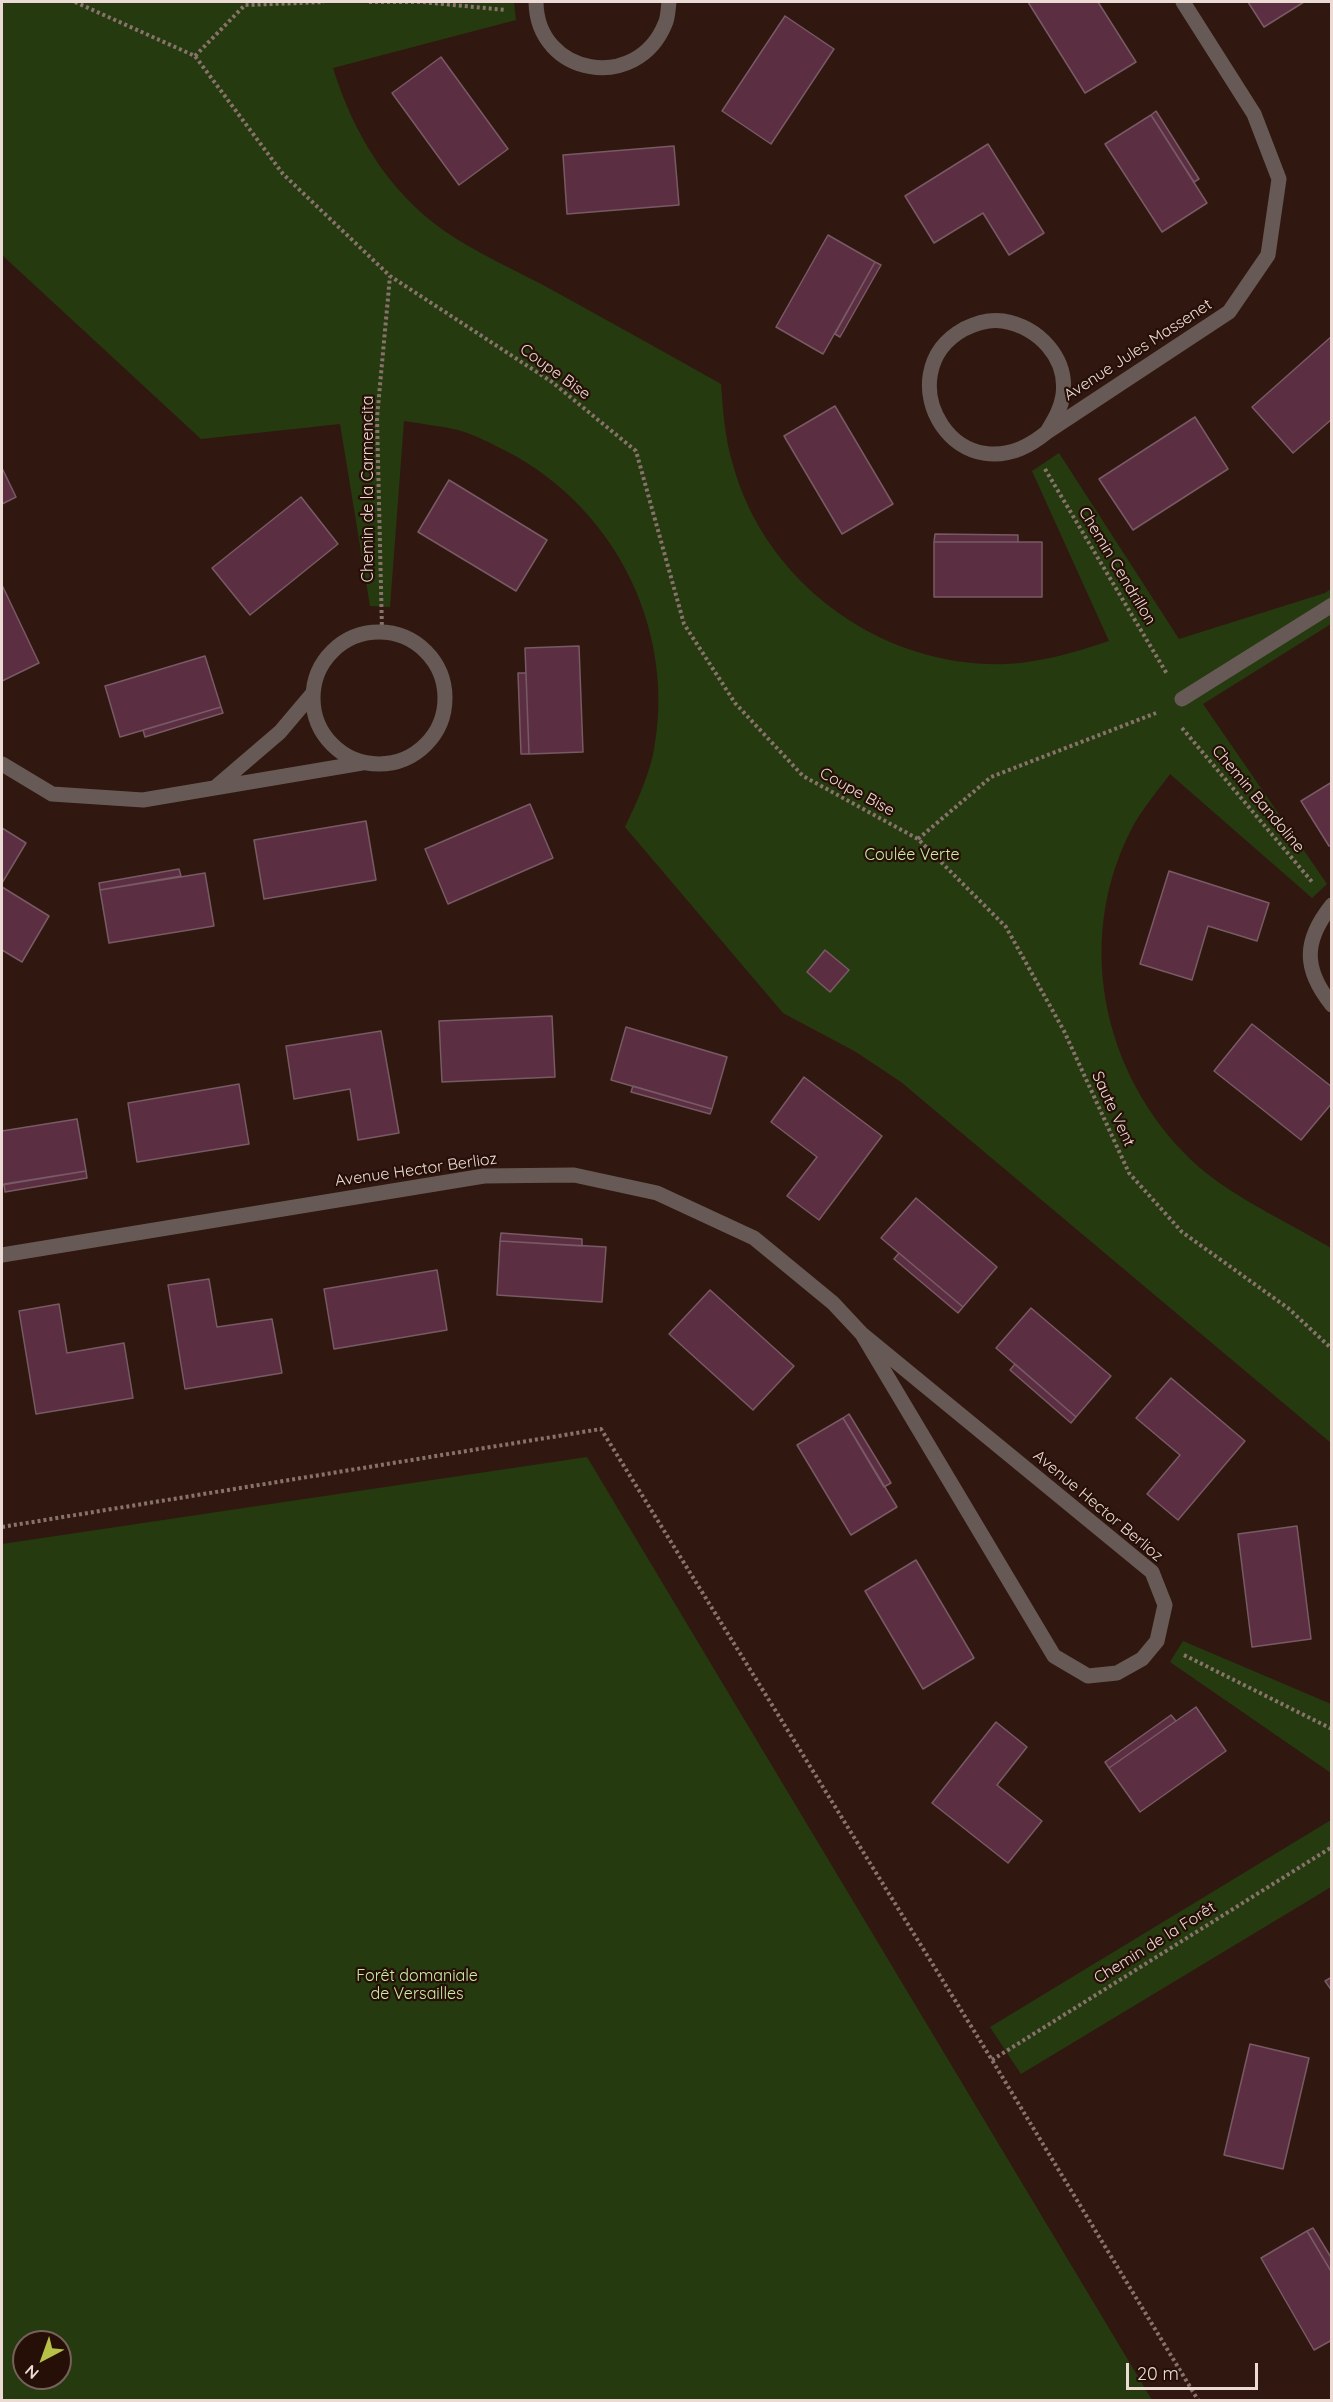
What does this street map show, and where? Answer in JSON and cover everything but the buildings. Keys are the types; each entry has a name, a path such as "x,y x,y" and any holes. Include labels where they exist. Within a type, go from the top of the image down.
{"street":[{"path":"536,7 544,33 557,51 576,63 597,68 620,66 640,57 656,42 666,22 669,2"},
{"name":"Avenue Jules Massenet","path":"1047,432 1058,414 1063,394 1062,372 1053,351 1037,335 1018,324 996,320 974,324 954,335 940,351 930,372 929,395 936,416 948,434 967,448 988,454 1010,454 1031,445 1047,432 1229,312 1268,255 1279,178 1254,114 1183,2"},
{"path":"1182,699 1332,605"},
{"path":"2,764 52,794 143,800 362,763 384,765 405,760 423,748 438,732 445,712 446,690 439,669 427,651 410,639 382,631 367,632 347,640 330,653 318,672 313,693 314,711 320,729 345,756 362,763"},
{"path":"217,786 280,732 313,693"},
{"path":"1332,905 1318,922 1310,944 1310,966 1318,987 1332,1005"},
{"name":"Avenue Hector Berlioz","path":"2,1255 484,1176 574,1175 657,1193 754,1238 833,1303 862,1334 1152,1572 1165,1605 1157,1641 1142,1659 1117,1673 1088,1676 1054,1656 862,1334"}],"path":[{"name":"Coupe Bise","path":"75,2 195,57 283,174 390,276 552,382 636,452 684,624 735,703 803,776 918,839"},
{"path":"195,57 245,5 324,2"},
{"path":"369,2 536,7"},
{"name":"Chemin de la Carmencita","path":"382,631 376,418 390,276"},
{"name":"Chemin Cendrillon","path":"1031,445 1182,699"},
{"path":"918,839 992,777 1166,709 1182,699"},
{"name":"Chemin Bandoline","path":"1166,709 1332,905"},
{"name":"Saute Vent","path":"918,839 1006,927 1064,1031 1129,1173 1182,1232 1288,1308 1332,1349"},
{"path":"2,1527 601,1429 992,2060 1198,2400"},
{"path":"1157,1641 1332,1729"},
{"name":"Chemin de la Forêt","path":"992,2060 1332,1847"}],"green space":[{"name":"Coulée Verte","path":"2,2 514,2 516,20 333,68 341,92 362,137 374,158 405,197 456,239 721,384 726,435 733,465 749,508 772,547 802,582 836,611 875,635 917,652 961,662 1007,664 1059,656 1109,641 1032,471 1059,453 1179,639 1325,593 1331,589 1331,624 1203,704 1327,884 1312,898 1170,774 1144,808 1131,830 1113,874 1104,920 1102,965 1108,1011 1121,1054 1141,1096 1167,1134 1214,1179 1246,1200 1331,1248 1331,1443 901,1082 856,1052 783,1013 625,827 653,755 658,710 656,665 647,621 631,580 608,541 580,506 547,476 508,452 471,434 404,421 390,607 370,606 340,424 201,439 2,255"},
{"name":"Forêt domaniale de Versailles","path":"587,1457 1152,2400 2,2400 2,1544"},
{"path":"1183,1641 1331,1704 1331,1773 1170,1662"},
{"path":"1331,1820 1331,1887 1021,2074 990,2027"}]}
